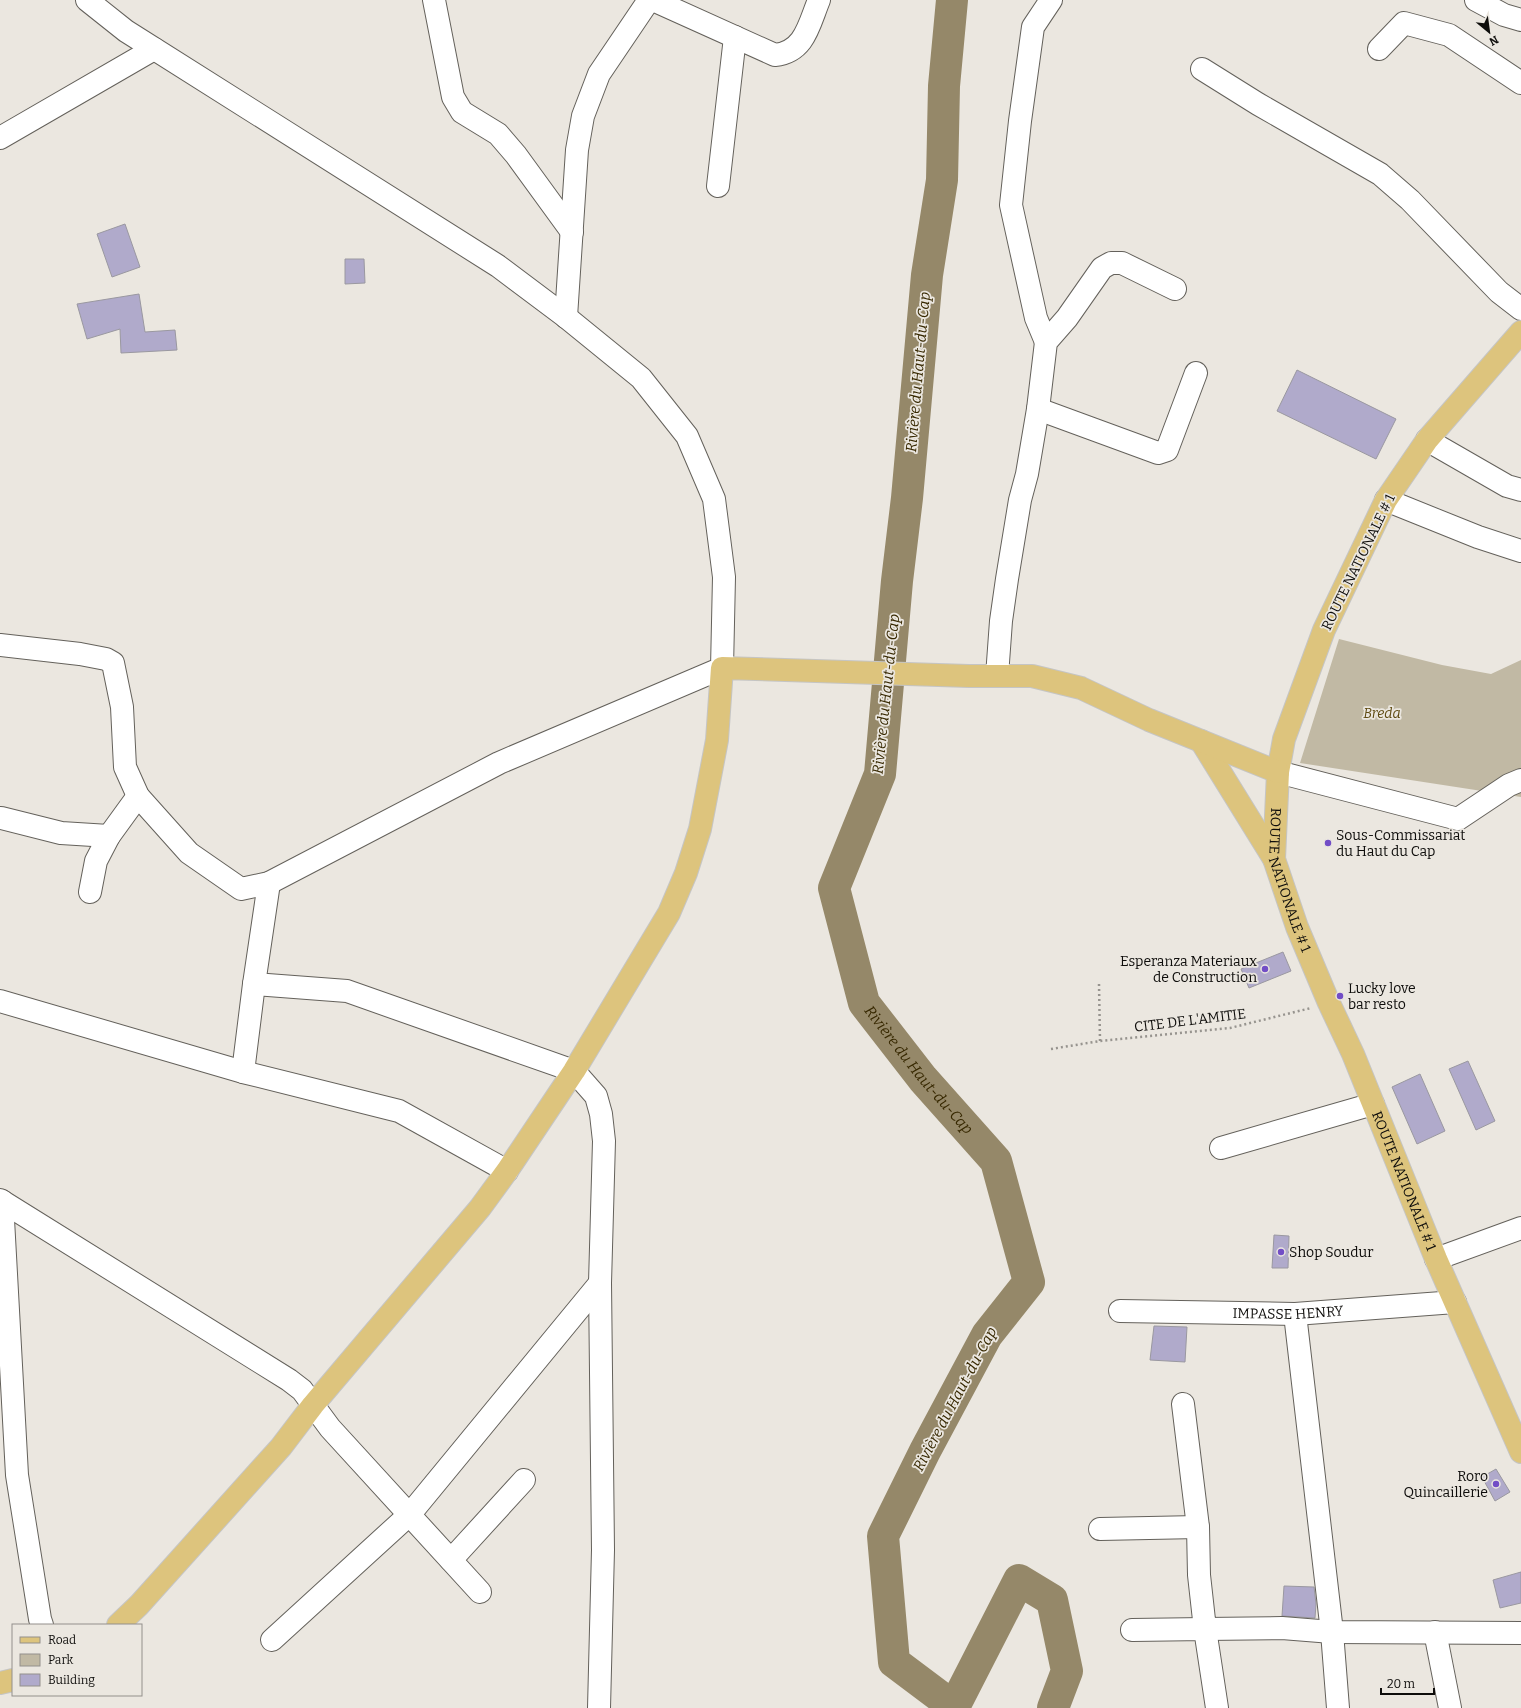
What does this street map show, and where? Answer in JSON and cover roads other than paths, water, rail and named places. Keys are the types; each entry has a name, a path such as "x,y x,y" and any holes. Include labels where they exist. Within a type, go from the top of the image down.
{"main road":[{"name":"ROUTE NATIONALE # 1","path":"1521,332 1427,440 1386,500 1324,630 1284,739 1278,772 1274,859 1297,927 1329,1003 1353,1054 1436,1259 1455,1302 1515,1421 1521,1452"},
{"path":"119,1624 139,1605 276,1453 313,1405 480,1208 507,1171 574,1071 669,913 686,873 700,829 717,740 722,668 968,676 1032,676 1081,688 1149,720 1278,772"},
{"path":"1201,741 1274,859"},
{"path":"0,1683 12,1680"}],"street":[{"path":"0,645 80,654 106,659 113,663 122,707 125,767 138,796 189,853 241,889 269,883 499,763 722,668 724,577 714,499 687,436 641,378 566,317 498,266 126,31 87,0"},
{"path":"434,0 449,82 456,102 462,112 498,134 516,155 572,232"},
{"path":"566,317 577,150 584,116 599,74 649,0"},
{"path":"653,0 775,55 786,54 797,48 805,34 818,0"},
{"path":"997,676 1001,621 1007,578 1020,500 1027,474 1038,409 1046,342 1036,318 1011,205 1020,122 1033,28 1052,0"},
{"path":"1476,0 1504,15 1521,20"},
{"path":"1379,49 1404,23 1449,35 1521,83"},
{"path":"718,186 735,37"},
{"path":"0,138 154,49"},
{"path":"1202,69 1258,104 1380,174 1410,200 1499,292 1521,309"},
{"path":"1046,342 1068,318 1102,268 1111,263 1122,263 1175,289"},
{"path":"1038,409 1158,453 1167,450 1196,373"},
{"path":"1427,440 1507,486 1521,490"},
{"path":"1386,500 1478,537 1521,551"},
{"path":"1278,772 1458,819 1509,785 1521,780"},
{"path":"90,892 96,861 109,836 138,796"},
{"path":"1,818 61,833 109,836"},
{"path":"243,1072 269,883"},
{"path":"254,984 347,992 574,1071 596,1096 601,1114 604,1141 600,1283 603,1550 599,1708"},
{"path":"0,1001 243,1072 399,1111 507,1171"},
{"path":"1221,1148 1373,1104"},
{"path":"1,1200 289,1380 302,1390 330,1428 480,1592"},
{"path":"1,1200 9,1476 42,1624"},
{"path":"1436,1259 1521,1228"},
{"path":"272,1640 410,1514 600,1283"},
{"name":"IMPASSE HENRY","path":"1120,1311 1295,1314 1455,1302"},
{"path":"1295,1314 1332,1632 1338,1708"},
{"path":"1183,1404 1198,1527 1199,1575 1205,1629 1217,1708"},
{"path":"451,1560 524,1480"},
{"path":"1100,1529 1198,1527"},
{"path":"1132,1630 1282,1628 1332,1632 1521,1633"},
{"path":"1435,1632 1450,1708"}],"waterway":[{"name":"Rivière du Haut-du-Cap","path":"952,0 944,86 942,180 927,275 880,774 834,888 864,1003 923,1079 996,1161 1029,1282 987,1335 925,1451 883,1536 894,1662 954,1707 1019,1580 1052,1600 1067,1671 1053,1708"}],"place":[{"name":"Sous-Commissariat du Haut du Cap","path":"1328,843"},
{"name":"Esperanza Materiaux de Construction","path":"1265,969"},
{"name":"Lucky love bar resto","path":"1340,996"},
{"name":"Shop Soudur","path":"1281,1252"},
{"name":"Roro Quincaillerie","path":"1496,1484"}],"park label":[{"name":"Breda","path":"1382,713"}]}
